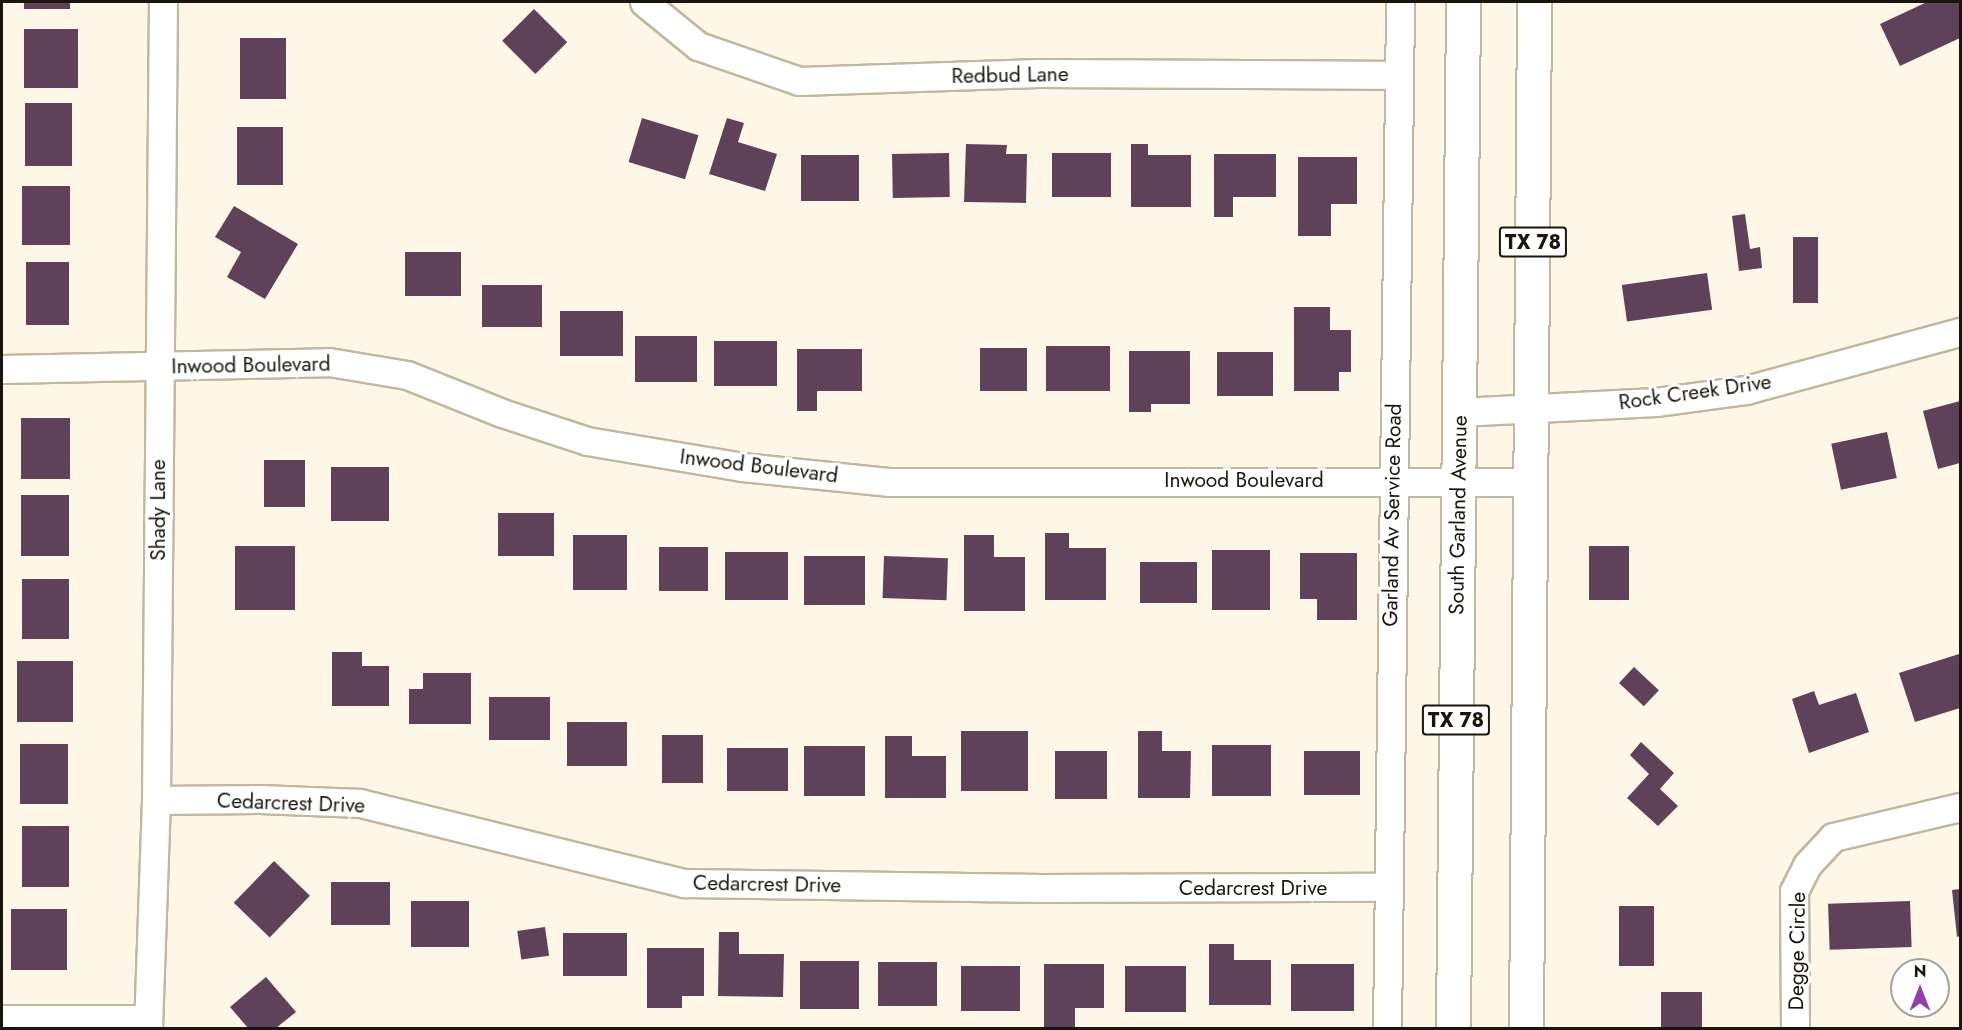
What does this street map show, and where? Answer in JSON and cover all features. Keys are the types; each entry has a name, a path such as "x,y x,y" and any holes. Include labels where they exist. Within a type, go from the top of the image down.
{"main road":[{"name":"South Garland Avenue","path":"1453,1029 1463,2"},
{"name":"TX 78","path":"1526,1029 1533,2"}],"street":[{"name":"Shady Lane","path":"149,1026 156,800 164,2"},
{"name":"Redbud Lane","path":"644,2 698,46 799,81 1038,74 1399,75"},
{"name":"Garland Av Service Road","path":"1387,1029 1392,480 1400,2"},
{"name":"Rock Creek Drive","path":"1459,412 1656,402 1746,390 1960,332"},
{"name":"Inwood Boulevard","path":"2,369 329,362 407,375 502,413 587,441 742,467 890,482 1392,480 1530,482"},
{"name":"Cedarcrest Drive","path":"156,800 260,799 360,803 684,883 1042,888 1388,887"},
{"name":"Degge Circle","path":"1795,1029 1794,891 1807,865 1833,837 1960,807"},
{"path":"2,1019 149,1026"}],"building":[{"path":"24,2 70,2 70,9 24,9"},
{"path":"1927,2 1960,2 1960,38 1900,66 1880,24"},
{"path":"534,9 567,42 535,74 502,41"},
{"path":"24,29 78,29 78,88 24,88"},
{"path":"240,38 286,38 286,99 240,99"},
{"path":"25,103 72,103 72,166 25,166"},
{"path":"642,118 698,135 685,179 629,162"},
{"path":"727,118 744,123 738,142 777,154 765,191 709,174"},
{"path":"237,127 283,127 283,185 237,185"},
{"path":"966,144 1007,145 1006,154 1027,154 1026,203 964,202"},
{"path":"1131,144 1148,144 1148,155 1191,155 1191,207 1131,207"},
{"path":"949,153 950,197 893,198 892,154"},
{"path":"1052,153 1111,153 1111,197 1052,197"},
{"path":"1214,154 1276,154 1276,197 1233,197 1233,217 1214,217"},
{"path":"801,155 859,155 859,201 801,201"},
{"path":"1298,157 1357,157 1357,204 1331,204 1331,236 1298,236"},
{"path":"22,186 70,186 70,245 22,245"},
{"path":"234,206 298,244 265,299 227,277 241,252 215,237"},
{"path":"1745,214 1750,249 1760,247 1762,268 1739,271 1732,216"},
{"path":"1793,237 1818,237 1818,303 1793,303"},
{"path":"405,252 461,252 461,296 405,296"},
{"path":"26,262 69,262 69,325 26,325"},
{"path":"1707,273 1712,310 1627,322 1622,285"},
{"path":"482,285 542,285 542,327 482,327"},
{"path":"1294,307 1330,307 1330,330 1351,330 1351,372 1339,372 1339,391 1294,391"},
{"path":"560,311 623,311 623,356 560,356"},
{"path":"635,336 697,336 697,382 635,382"},
{"path":"714,341 777,341 777,386 714,386"},
{"path":"1046,346 1110,346 1110,391 1046,391"},
{"path":"980,348 1027,348 1027,391 980,391"},
{"path":"797,349 862,349 862,391 817,391 817,411 797,411"},
{"path":"1129,351 1190,351 1190,404 1151,404 1151,412 1129,412"},
{"path":"1217,352 1273,352 1273,396 1217,396"},
{"path":"1960,401 1960,463 1938,469 1923,411"},
{"path":"21,418 70,418 70,479 21,479"},
{"path":"1887,432 1897,478 1841,490 1831,444"},
{"path":"264,460 305,460 305,507 264,507"},
{"path":"331,467 389,467 389,521 331,521"},
{"path":"21,495 69,495 69,556 21,556"},
{"path":"498,513 554,513 554,556 498,556"},
{"path":"1045,533 1069,533 1069,548 1106,548 1106,600 1045,600"},
{"path":"573,535 627,535 627,590 573,590"},
{"path":"964,535 994,535 994,557 1025,557 1025,611 964,611"},
{"path":"235,546 295,546 295,610 235,610"},
{"path":"1589,546 1629,546 1629,600 1589,600"},
{"path":"659,547 708,547 708,591 659,591"},
{"path":"1212,550 1270,550 1270,610 1212,610"},
{"path":"725,552 788,552 788,600 725,600"},
{"path":"1300,553 1357,553 1357,620 1317,620 1317,599 1300,599"},
{"path":"804,556 865,556 865,605 804,605"},
{"path":"884,556 948,558 946,600 883,598"},
{"path":"1140,562 1197,562 1197,603 1140,603"},
{"path":"22,579 69,579 69,639 22,639"},
{"path":"332,652 362,652 362,666 389,666 389,706 332,706"},
{"path":"1959,654 1960,708 1915,722 1899,673"},
{"path":"17,661 73,661 73,722 17,722"},
{"path":"1634,667 1659,690 1644,706 1619,683"},
{"path":"423,673 471,673 471,724 409,724 409,689 423,689"},
{"path":"1814,691 1819,705 1856,693 1869,732 1809,753 1792,699"},
{"path":"489,697 550,697 550,740 489,740"},
{"path":"567,722 627,722 627,766 567,766"},
{"path":"961,731 1028,731 1028,791 961,791"},
{"path":"1138,731 1162,731 1162,751 1191,751 1190,798 1138,798"},
{"path":"662,735 703,735 703,783 662,783"},
{"path":"885,736 912,736 912,756 946,756 946,798 885,798"},
{"path":"1641,742 1674,773 1660,789 1678,806 1658,826 1627,798 1649,774 1630,755"},
{"path":"20,744 68,744 68,804 20,804"},
{"path":"1212,745 1271,745 1271,796 1212,796"},
{"path":"804,746 865,746 865,796 804,796"},
{"path":"727,748 788,748 788,791 727,791"},
{"path":"1055,751 1107,751 1107,799 1055,799"},
{"path":"1304,751 1360,751 1360,795 1304,795"},
{"path":"22,826 69,826 69,887 22,887"},
{"path":"274,861 310,896 270,937 234,903"},
{"path":"331,882 390,882 390,925 331,925"},
{"path":"1960,889 1960,936 1957,937 1952,890"},
{"path":"411,901 469,901 469,947 411,947"},
{"path":"1910,901 1912,947 1830,950 1828,904"},
{"path":"1619,906 1654,906 1654,966 1619,966"},
{"path":"11,909 67,909 67,970 11,970"},
{"path":"545,927 549,956 521,960 517,931"},
{"path":"719,932 739,932 739,954 784,954 783,997 718,996"},
{"path":"563,933 627,933 627,976 563,976"},
{"path":"1209,944 1234,944 1234,960 1271,960 1271,1005 1209,1005"},
{"path":"647,948 704,948 704,996 682,996 682,1008 647,1008"},
{"path":"800,961 859,961 859,1009 800,1009"},
{"path":"878,962 937,962 937,1006 878,1006"},
{"path":"1044,964 1104,964 1104,1008 1075,1008 1075,1028 1044,1028"},
{"path":"1291,964 1354,964 1354,1011 1291,1011"},
{"path":"961,966 1020,966 1020,1011 961,1011"},
{"path":"1125,966 1186,966 1186,1012 1125,1012"},
{"path":"266,977 296,1012 276,1028 248,1028 230,1007"},
{"path":"1661,992 1702,992 1702,1028 1661,1028"}]}
